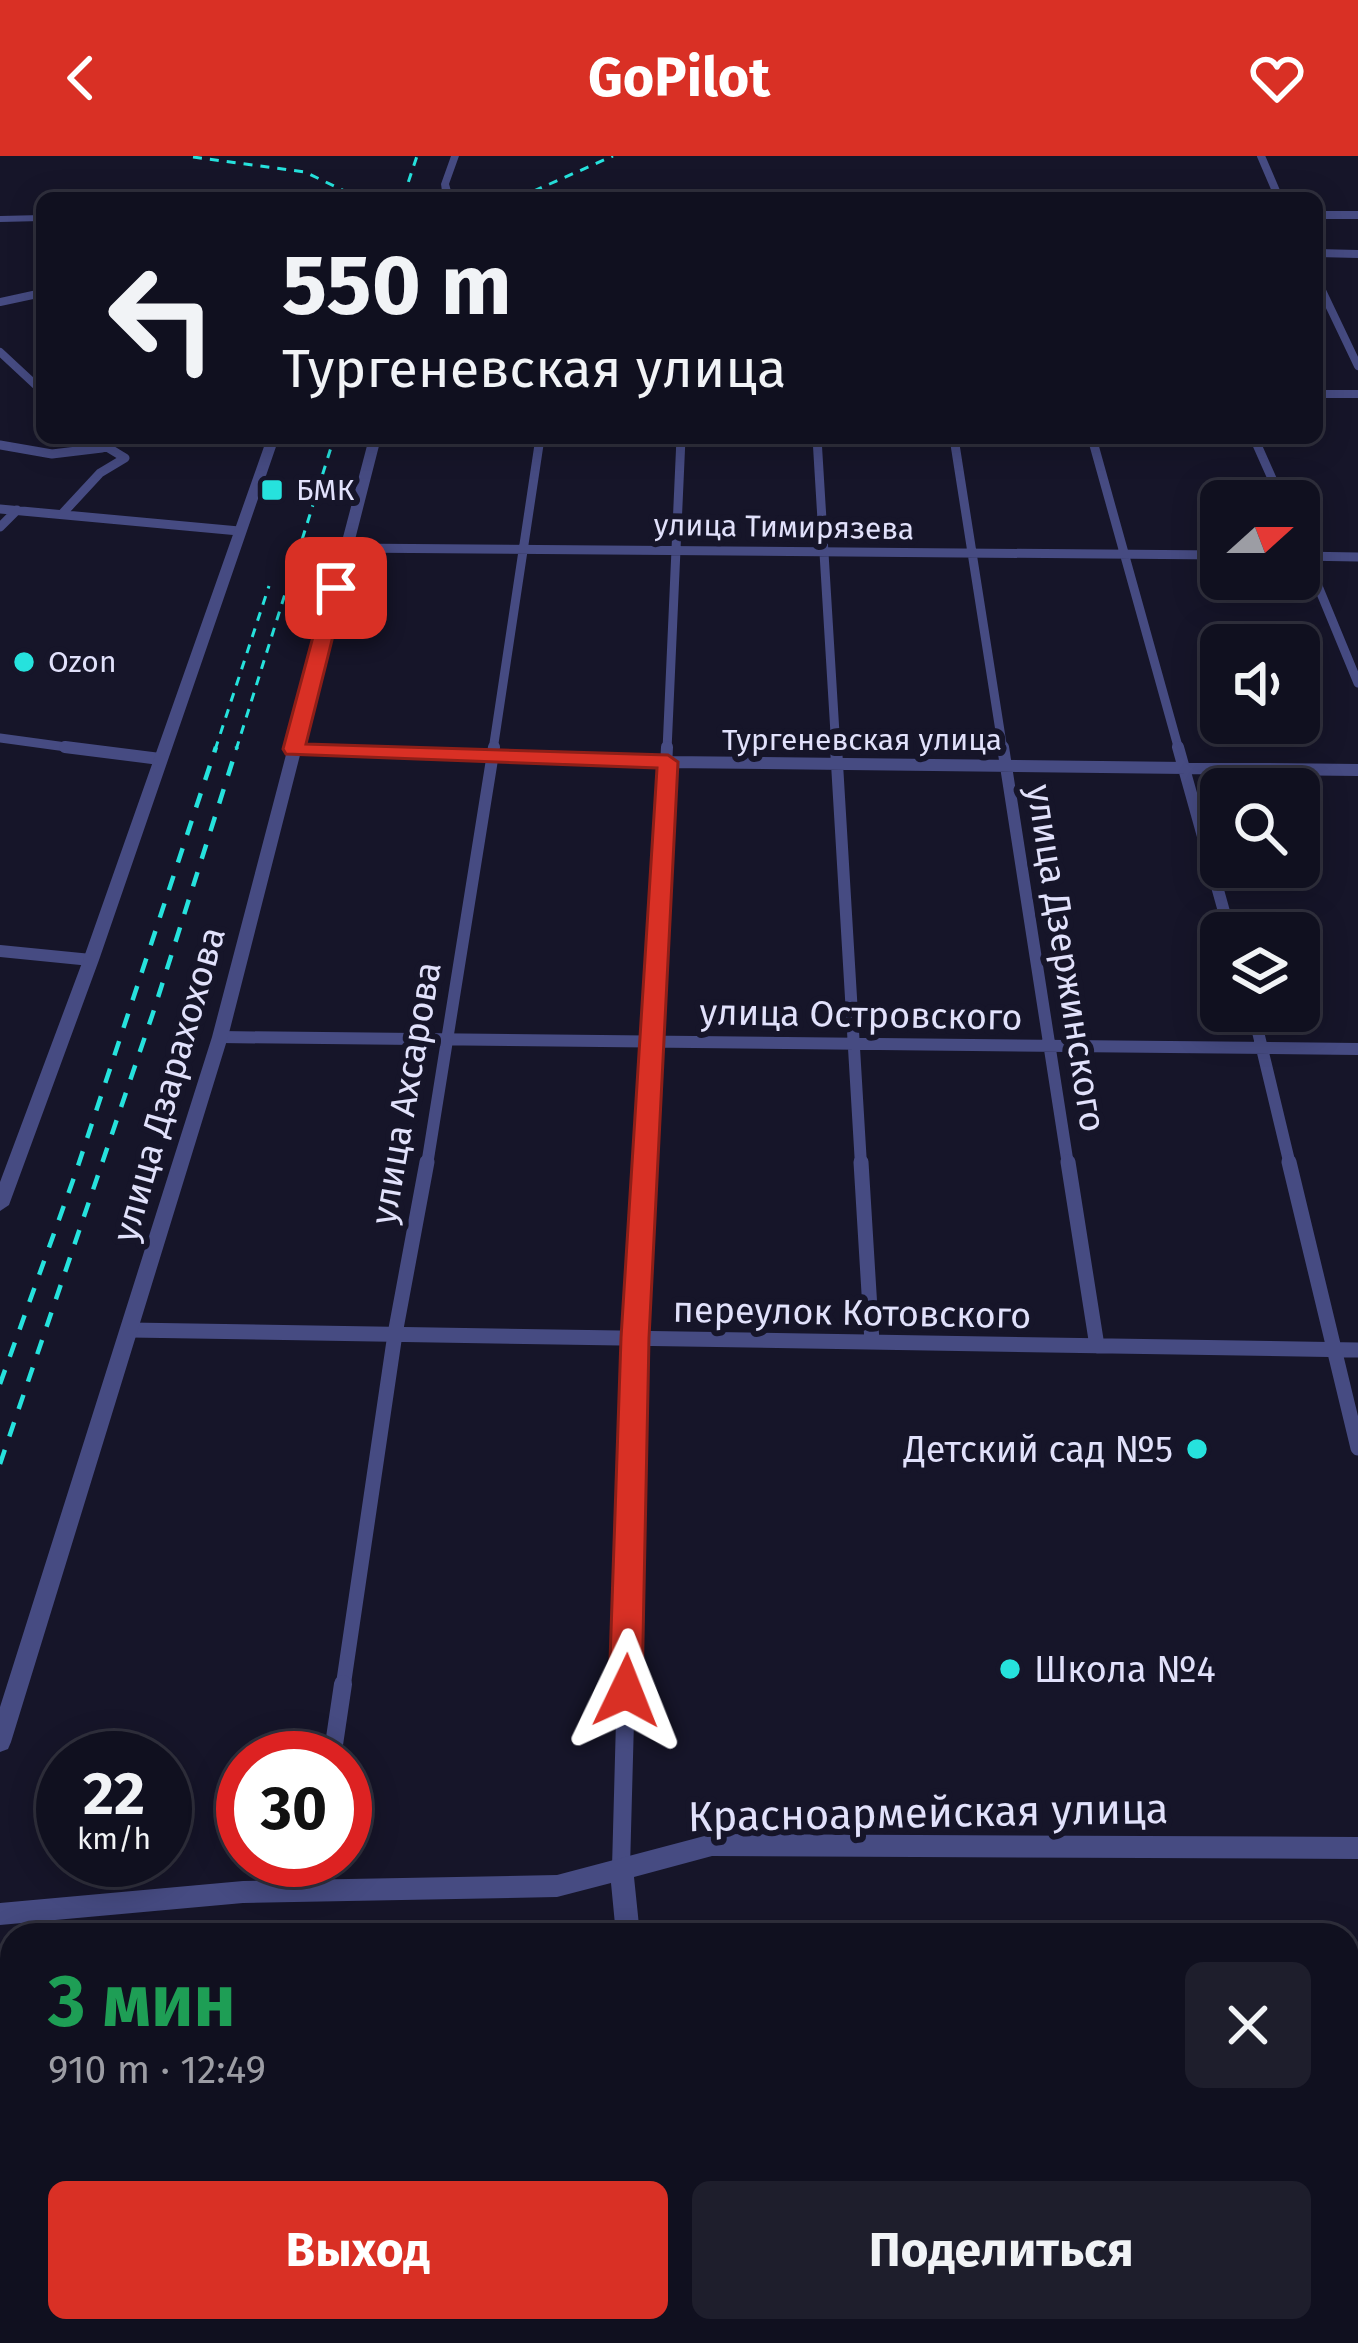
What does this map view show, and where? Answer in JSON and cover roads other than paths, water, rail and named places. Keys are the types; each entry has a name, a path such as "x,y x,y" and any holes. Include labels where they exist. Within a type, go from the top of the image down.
{"street":[{"path":"447,192 455,156"},
{"path":"1261,156 1277,192"},
{"path":"1323,215 1358,215"},
{"path":"0,219 36,218"},
{"path":"1323,254 1358,254"},
{"path":"1323,293 1358,366"},
{"path":"0,302 36,294"},
{"path":"0,352 36,385"},
{"path":"1323,394 1358,394"},
{"path":"62,514 100,473 125,458 99,444"},
{"path":"0,1204 91,960 271,444"},
{"name":"улица Дзарахохова","path":"0,1742 220,1037 373,444"},
{"name":"улица Ахсарова","path":"336,1731 395,1334 450,1040 539,444"},
{"path":"627,1923 621,1868 635,1338 654,1042 681,444"},
{"path":"818,444 872,1342"},
{"name":"улица Дзержинского","path":"955,444 1097,1346"},
{"path":"1094,444 1224,912"},
{"path":"1257,444 1273,480"},
{"path":"0,445 52,454 103,448"},
{"path":"0,509 238,531"},
{"path":"0,527 17,510"},
{"name":"улица Тимирязева","path":"346,548 1200,556"},
{"path":"1320,556 1358,557"},
{"path":"1320,595 1358,683"},
{"path":"0,738 160,759"},
{"name":"Тургеневская улица","path":"294,749 668,762 1358,770"},
{"path":"0,951 91,960"},
{"path":"1259,1032 1358,1448"},
{"name":"улица Островского","path":"220,1037 1358,1049"},
{"name":"переулок Котовского","path":"130,1330 1358,1350"},
{"name":"Красноармейская улица","path":"0,1914 313,1890 557,1886 712,1845 1358,1848"}],"railway":[{"path":"405,192 417,156"},
{"path":"532,192 613,156"},
{"path":"193,157 305,172 347,192"},
{"path":"236,750 332,444"},
{"path":"215,750 269,586"},
{"path":"0,1384 76,1172 216,747"},
{"path":"0,1464 154,1010 237,747"}],"place":[{"name":"БМК","path":"272,490"},
{"name":"Ozon","path":"24,662"},
{"name":"Детский сад №5","path":"1197,1449"},
{"name":"Школа №4","path":"1010,1669"}]}
